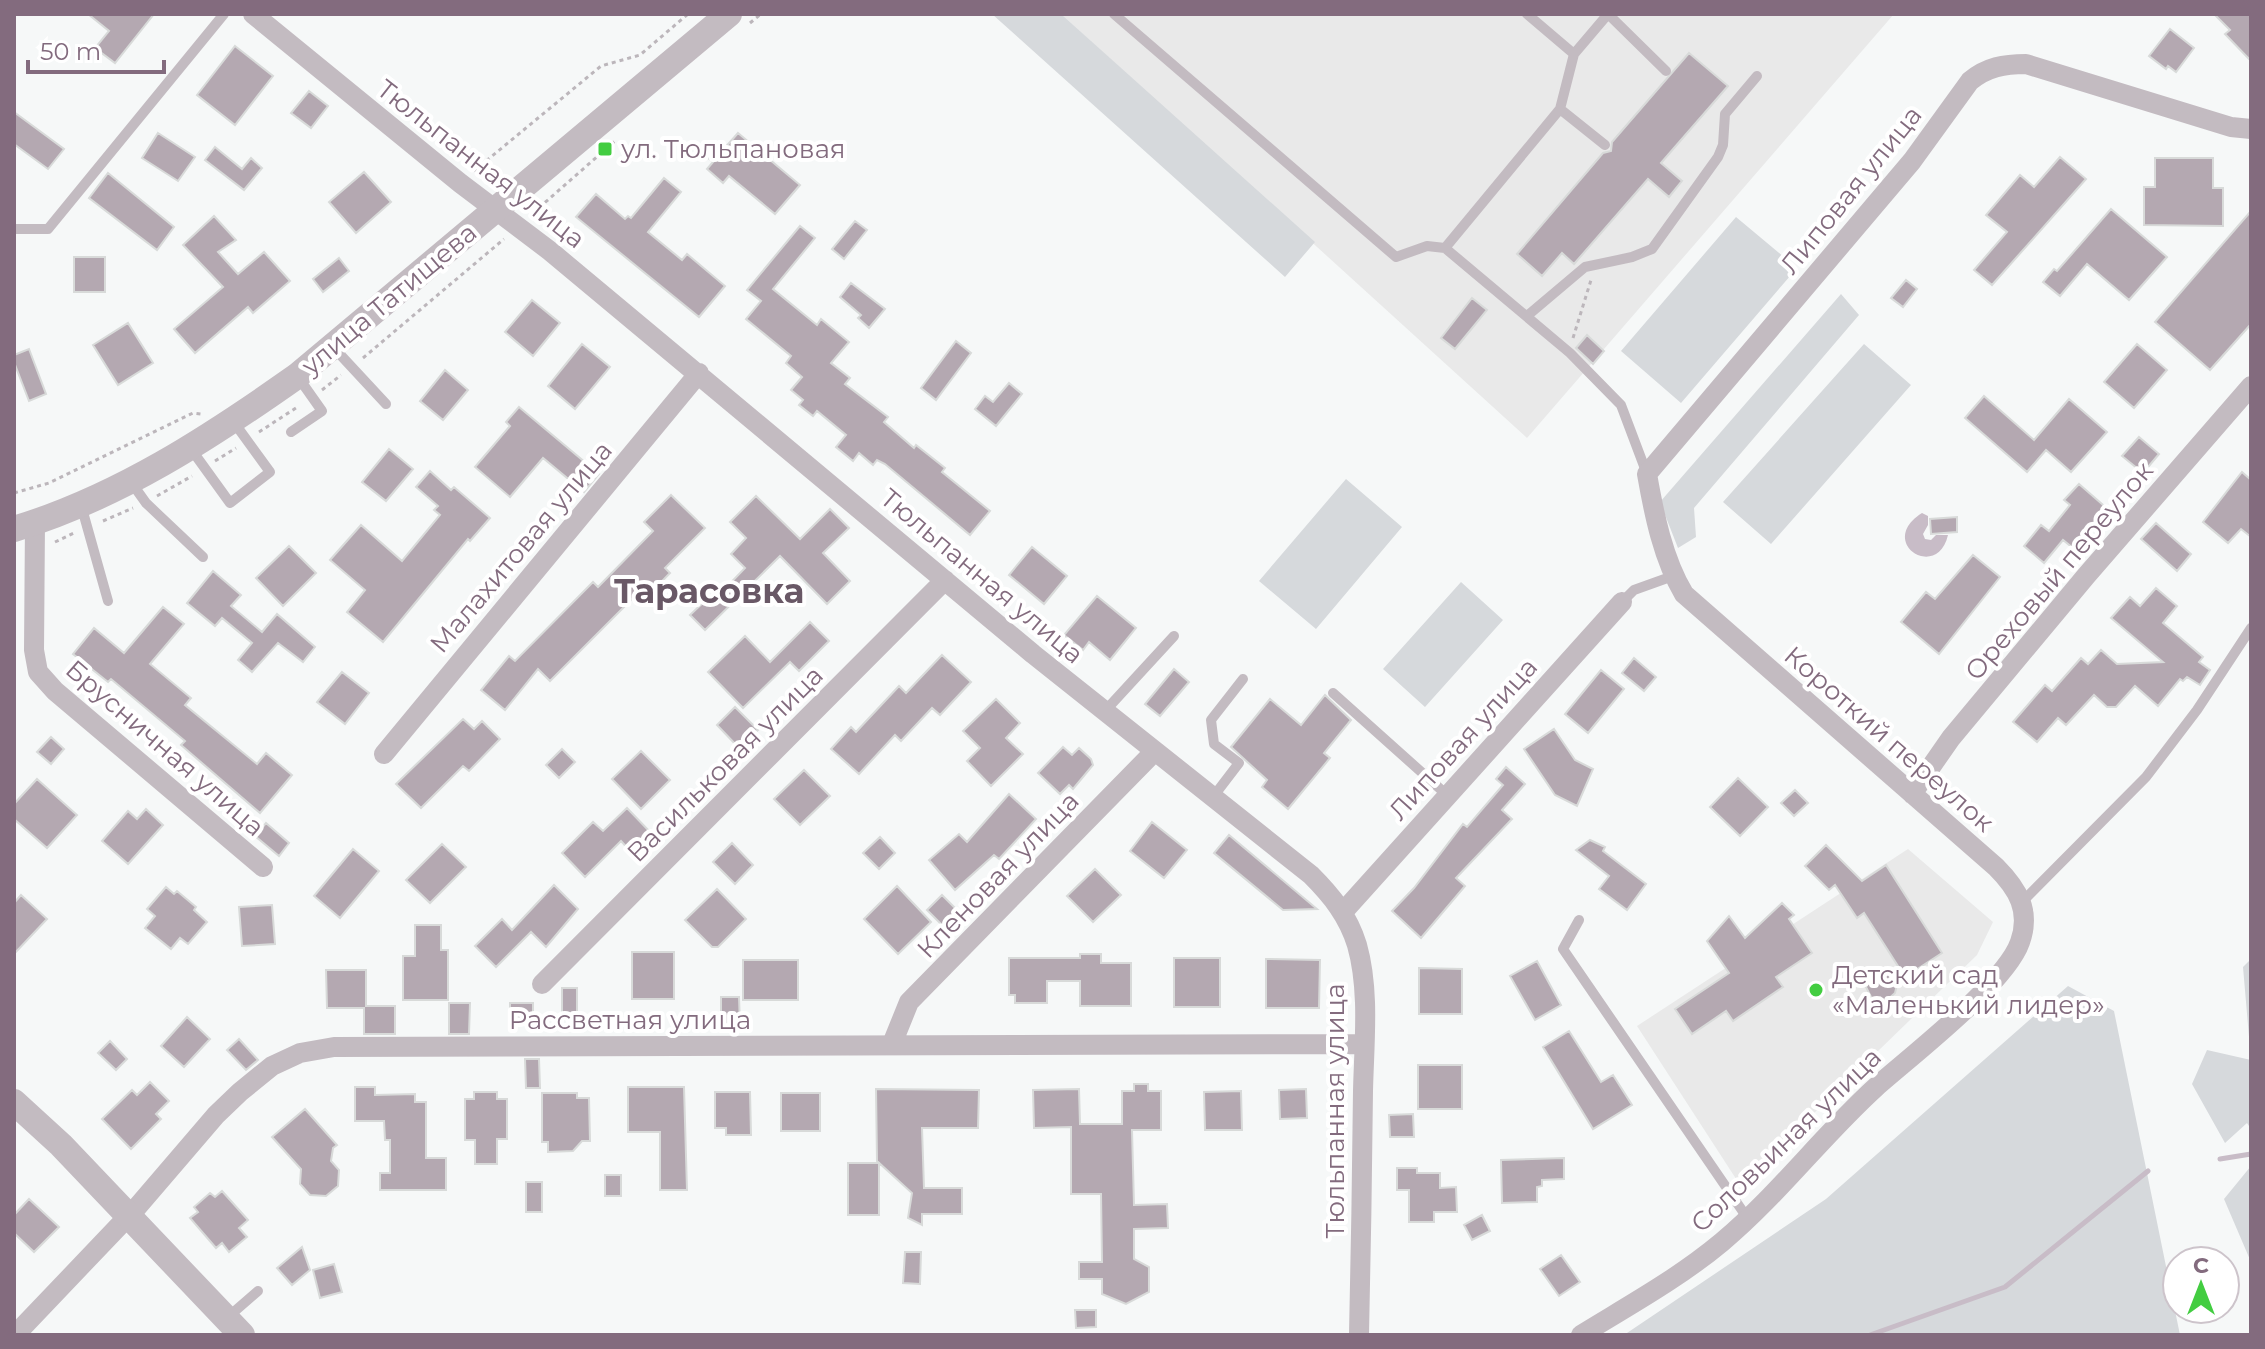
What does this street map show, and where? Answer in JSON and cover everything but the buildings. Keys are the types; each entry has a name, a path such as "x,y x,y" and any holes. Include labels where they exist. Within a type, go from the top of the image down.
{"street":[{"name":"Тюльпанная улица","path":"253,14 460,183 550,251 945,580 1311,875 1343,912 1362,969 1364,1044 1359,1335"},
{"name":"улица Татищева","path":"24,526 131,482 233,421 297,376 729,14"},
{"name":"Липовая улица","path":"1647,474 1912,161 1970,81 1981,72 1995,67 2026,64 2231,127 2251,129"},
{"name":"Малахитовая улица","path":"384,754 699,373"},
{"name":"Ореховый переулок","path":"1912,794 1980,703 2251,386"},
{"path":"1647,474 1673,576"},
{"name":"Брусничная улица","path":"24,526 38,672 55,691 263,867"},
{"name":"Короткий переулок","path":"1673,576 1684,594 1702,613 1996,867 2022,902"},
{"name":"Васильковая улица","path":"542,984 945,580"},
{"name":"Липовая улица","path":"1343,912 1622,602"},
{"name":"Кленовая улица","path":"892,1044 909,1002 1155,751"},
{"name":"Соловьиная улица","path":"1581,1335 1694,1263 1748,1219 1863,1099 1985,990 2011,961 2023,934 2025,920 2022,902"},
{"name":"Рассветная улица","path":"15,1335 129,1215 216,1115 272,1066 300,1053 334,1047 1364,1044"},
{"path":"14,1102 61,1145 234,1327"}],"lane":[{"path":"14,229 48,229 224,14"},
{"path":"1114,14 1396,257 1427,246 1445,248 1570,353 1621,405 1647,474"},
{"path":"1527,14 1574,54"},
{"path":"1445,248 1560,109 1574,54 1608,14 1666,71"},
{"path":"1527,316 1585,267 1632,257 1652,249 1718,157 1723,145 1725,114 1757,76"},
{"path":"1560,109 1605,145"},
{"path":"333,347 386,404"},
{"path":"291,432 322,411 297,376"},
{"path":"190,448 230,503 270,472 233,421"},
{"path":"131,482 146,503 203,557"},
{"path":"81,505 108,601"},
{"path":"1622,602 1634,590 1673,576"},
{"path":"2022,902 2146,777 2197,710 2251,628"},
{"path":"1105,711 1174,636"},
{"path":"1213,797 1239,763 1214,744 1211,720 1243,679"},
{"path":"1333,693 1447,795"},
{"path":"1579,920 1563,949 1748,1219"},
{"path":"234,1327 258,1291"}],"path":[{"path":"460,183 601,66 640,55 688,14"},
{"path":"1570,353 1575,325 1598,262"},
{"path":"14,493 49,483 193,413 204,414"}],"shaded area":[{"path":"992,14 1061,14 1315,242 1285,277"},
{"path":"1061,14 1894,14 1527,438"},
{"path":"1736,217 1797,268 1681,403 1621,351"},
{"path":"1841,294 1859,315 1694,508 1696,537 1678,548 1660,502"},
{"path":"1864,344 1911,385 1771,544 1723,502"},
{"path":"1346,479 1402,527 1316,629 1259,581"},
{"path":"1922,513 1928,516 1928,525 1923,534 1925,539 1948,535 1942,549 1933,555 1923,556 1907,545 1905,535 1909,524"},
{"path":"1461,582 1503,620 1425,707 1383,669"},
{"name":"Детский сад «Маленький лидер»","path":"1908,849 1993,922 1977,955 1740,1185 1637,1026"},
{"path":"2251,959 2251,1060 2243,967"},
{"path":"2068,986 2114,1011 2162,1245 2161,1325 2178,1325 2180,1335 1624,1335 1826,1199"},
{"path":"2207,1050 2251,1060 2251,1129 2247,1123 2225,1143 2192,1084"},
{"path":"2251,1166 2251,1262 2224,1199"}],"waterway":[{"path":"2220,1159 2251,1154"},
{"path":"1870,1335 2005,1287 2148,1171"}],"place":[{"name":"ул. Тюльпановая","path":"605,149"},
{"name":"Детский сад «Маленький лидер»","path":"1816,990"}],"district":[{"name":"Тарасовка","path":"709,591"}]}
